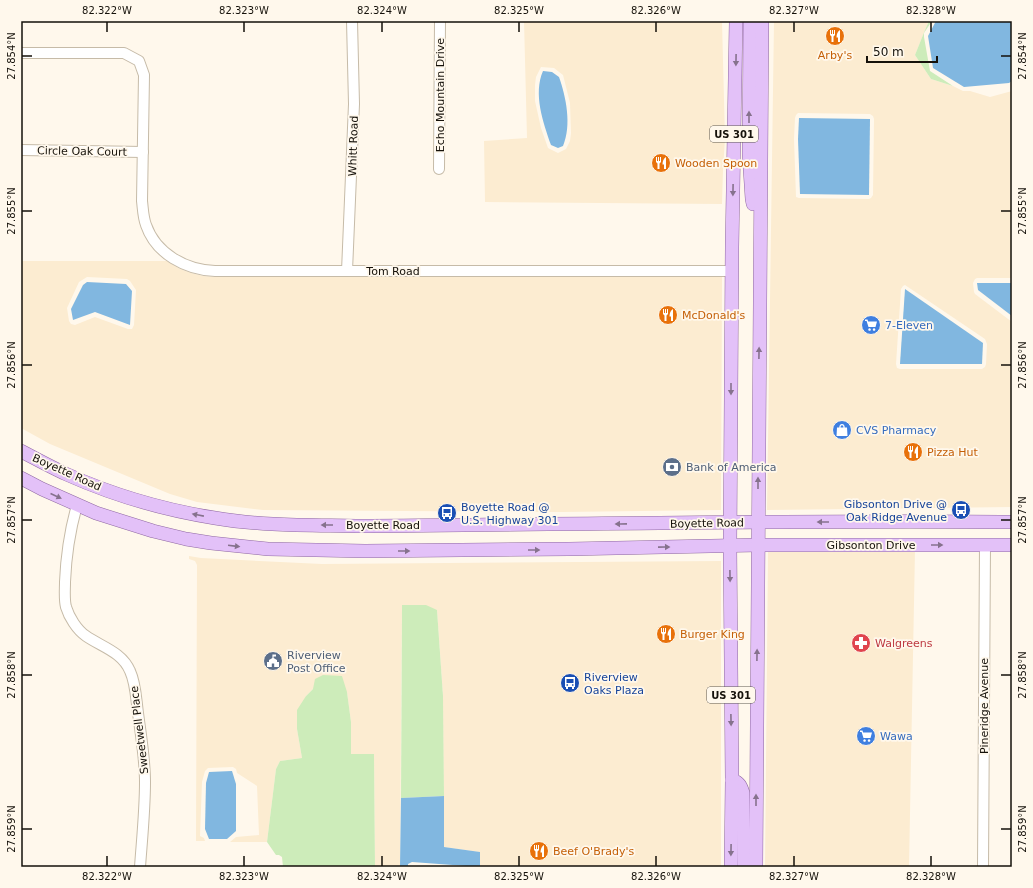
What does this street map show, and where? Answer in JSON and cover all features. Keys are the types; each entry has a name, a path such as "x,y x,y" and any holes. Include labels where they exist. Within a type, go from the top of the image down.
{"main road":[{"name":"US 301","path":"731,867 732,780 730,523 736,21"},
{"path":"750,21 749,154 752,199 760,224"},
{"name":"US 301","path":"756,867 762,21"},
{"name":"Boyette Road","path":"21,451 66,474 124,496 184,512 249,523 275,525 373,526 758,522"},
{"path":"21,478 77,505 126,523 186,539 268,550 365,551 730,546"},
{"path":"758,522 1012,522"},
{"name":"Gibsonton Drive","path":"730,546 1012,545"},
{"path":"732,780 740,783 743,793 744,867"}],"street":[{"name":"Whitt Road","path":"347,272 354,104 352,21"},
{"name":"Echo Mountain Drive","path":"439,169 440,21"},
{"name":"Tom Road","path":"21,52 124,53 139,60 144,75 142,200 145,224 154,241 162,250 175,260 192,268 209,271 732,272"},
{"name":"Circle Oak Court","path":"21,150 142,152"},
{"name":"Sweetwell Place","path":"77,505 71,526 65,575 66,607 70,618 85,636 113,650 123,659 130,670 134,683 141,734 145,782 140,867"},
{"name":"Pineridge Avenue","path":"983,867 985,545"}],"shaded area":[{"path":"524,21 722,21 725,139 722,204 485,202 484,141 527,138","holes":["541,67 554,68 563,75 570,103 570,141 566,149 558,153 548,148 541,128 535,101 536,77"]},
{"path":"774,21 929,21 915,55 931,79 963,91 970,91 990,97 1012,91 1012,278 977,278 973,283 975,294 1012,322 1012,507 767,510","holes":["798,113 870,114 873,116 873,195 871,198 796,197 794,139 795,118","905,285 985,339 987,344 985,367 982,369 897,368 896,364 901,289"]},
{"path":"21,261 167,261 180,269 191,273 215,277 722,277 721,510 562,512 263,510 197,502 170,494 50,444 21,428","holes":["87,277 127,279 136,290 134,325 132,329 128,329 95,317 75,325 71,324 69,321 67,308 79,282"]},
{"path":"915,550 909,867 765,867 768,551"},
{"path":"189,556 201,558 322,564 721,561 721,867 480,867 479,852 444,847 443,696 437,610 402,605 400,867 375,867 374,754 350,754 351,722 347,692 313,689 306,696 297,729 302,758 280,761 276,769 267,842 230,842 236,837 259,835 257,786 237,773 236,769 233,767 208,768 205,771 202,782 200,836 204,838 205,841 196,841 197,565 195,561 189,559"}],"green space":[{"path":"929,21 932,21 924,33 924,37 930,71 953,86 931,79 915,55 925,30"},
{"path":"402,605 426,605 437,610 443,696 444,796 401,798"},
{"path":"323,675 342,676 347,692 351,722 351,754 374,754 375,867 283,867 282,857 276,855 267,842 276,769 280,761 302,758 297,729 297,710 306,696 313,689 315,679"}],"water":[{"path":"936,21 1012,21 1012,81 1009,83 964,87 933,68 928,36"},
{"path":"543,71 552,72 559,77 566,102 568,120 566,138 563,146 558,148 551,145 540,108 539,89"},
{"path":"799,118 870,119 869,195 800,194 798,139"},
{"path":"87,282 126,284 132,291 130,325 95,312 73,320 71,309 83,285"},
{"path":"977,283 1012,283 1012,316 978,290"},
{"path":"905,289 983,343 982,364 900,364"},
{"path":"232,771 236,784 236,831 227,839 209,839 205,829 206,783 209,772"},
{"path":"444,796 444,847 480,852 480,867 412,862 408,864 408,867 400,867 401,798"}],"place":[{"name":"Arby's","path":"835,36"},
{"name":"Wooden Spoon","path":"661,163"},
{"name":"McDonald's","path":"668,315"},
{"name":"7-Eleven","path":"871,325"},
{"name":"CVS Pharmacy","path":"842,430"},
{"name":"Pizza Hut","path":"913,452"},
{"name":"Bank of America","path":"672,467"},
{"name":"Gibsonton Drive @ Oak Ridge Avenue","path":"961,510"},
{"name":"Boyette Road @ U.S. Highway 301","path":"447,513"},
{"name":"Burger King","path":"666,634"},
{"name":"Walgreens","path":"861,643"},
{"name":"Riverview Post Office","path":"273,661"},
{"name":"Riverview Oaks Plaza","path":"570,683"},
{"name":"Wawa","path":"866,736"},
{"name":"Beef O'Brady's","path":"539,851"}]}
